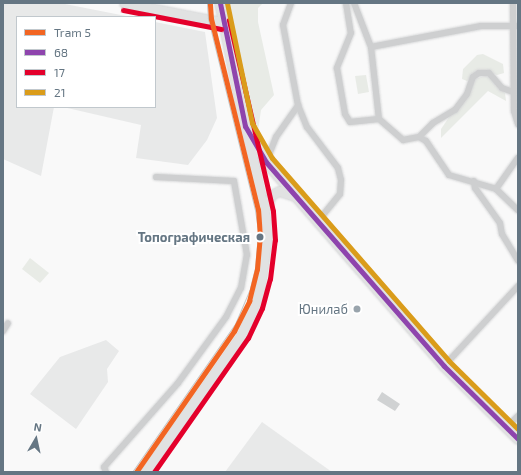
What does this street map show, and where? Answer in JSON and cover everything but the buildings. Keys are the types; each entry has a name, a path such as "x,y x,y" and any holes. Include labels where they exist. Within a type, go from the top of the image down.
{"main road":[{"path":"124,3 222,22"},
{"path":"145,472 250,320 264,272 268,240 266,212 222,22 220,3"},
{"path":"245,126 266,162 294,196 444,366 518,439"},
{"path":"266,212 271,195 279,191 294,196"}],"street":[{"path":"291,3 283,25 298,105 307,127 338,168 341,180 340,194 317,222"},
{"path":"346,3 351,33 337,68 345,114 350,122 380,119"},
{"path":"354,3 371,47 380,119 403,140 419,137 436,121 456,110 467,94 473,76 479,73 489,72 502,88 513,92"},
{"path":"513,3 515,26 513,92 514,120 518,124"},
{"path":"371,47 481,26 515,26"},
{"path":"266,162 276,136 298,105"},
{"path":"419,137 428,144 449,175 474,181 496,189 518,210"},
{"path":"496,189 518,158"},
{"path":"106,472 104,467 178,383 226,317 241,288 247,255 234,182 156,177"},
{"path":"474,181 475,188 500,223 502,234 518,261"},
{"path":"444,366 518,286"},
{"path":"3,331 8,323"},
{"path":"506,428 518,416"}],"shaded area":[{"path":"3,3 60,3 126,16 16,16 16,108 54,108 41,176 3,159"},
{"path":"227,3 263,3 258,8 258,22 274,95 261,110 258,131 254,127"},
{"path":"156,22 205,32 217,118 207,140 188,165 136,158 141,125 67,108 156,108"},
{"path":"483,54 503,64 504,73 497,75 483,70 467,81 462,79 463,69 477,55"},
{"path":"366,75 369,92 358,94 355,76"},
{"path":"488,75 505,93 506,101 488,91 441,138 441,129 475,79"},
{"path":"30,258 49,273 40,283 22,269"},
{"path":"106,340 119,351 107,369 108,382 76,429 30,394 60,357"},
{"path":"262,422 332,472 225,472"}],"tram line":[{"path":"132,472 235,324 250,288 255,268 258,231 255,210 208,18 207,3"},
{"name":"5","path":"136,472 234,331 249,301 257,269 260,237 258,210 211,19 210,3"}],"transit line":[{"name":"68","path":"220,3 245,126 266,162 444,366 518,439"},
{"name":"21","path":"227,3 252,123 272,158 449,361 518,429"},
{"name":"17","path":"123,10 154,16"},
{"name":"17","path":"156,16 221,29"},
{"name":"17","path":"154,472 248,338 262,308 270,279 275,240 273,211 229,20"}],"place":[{"name":"Топографическая","path":"260,237"},
{"name":"Юнилаб","path":"357,309"}]}
